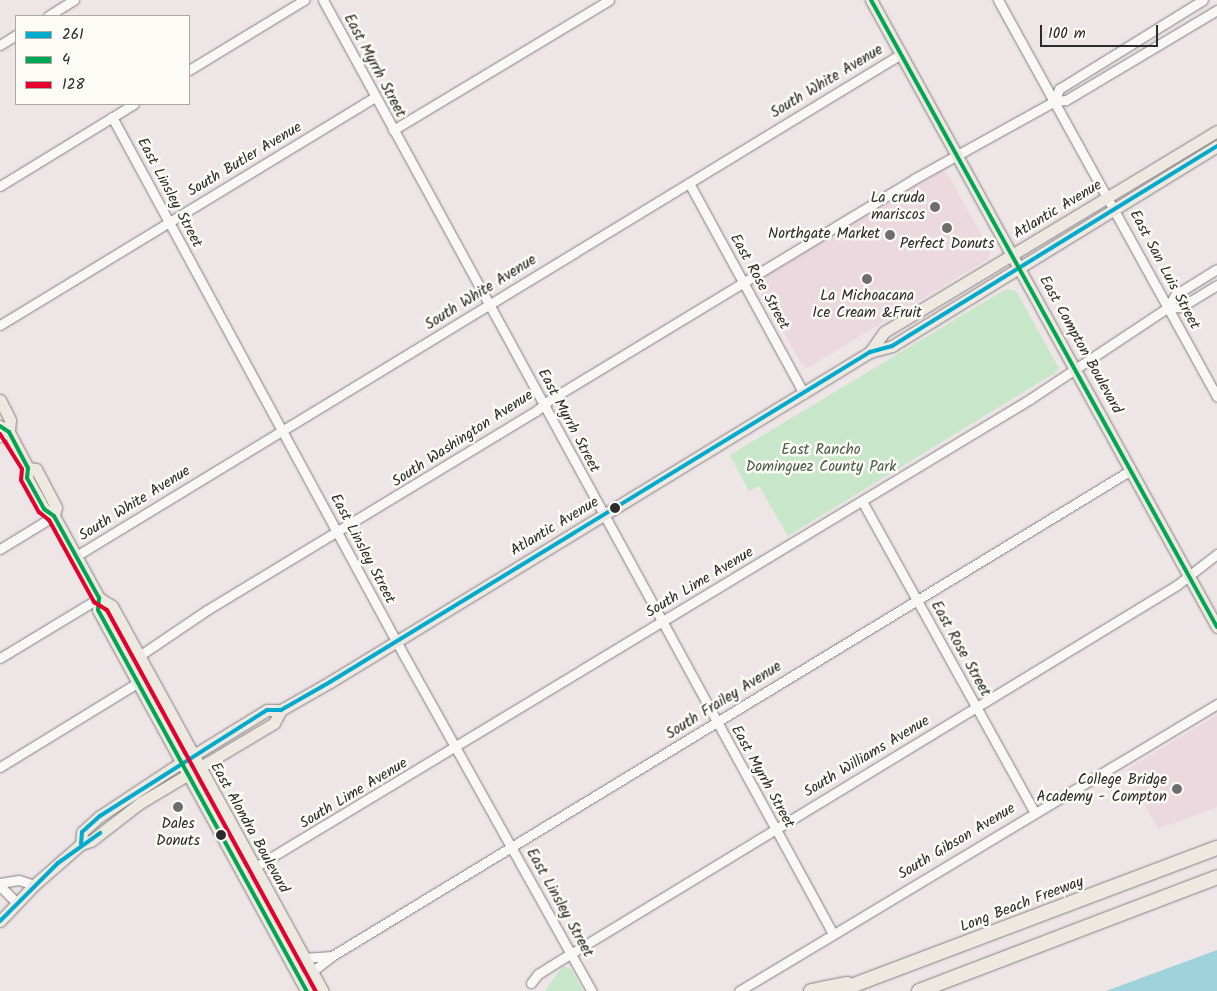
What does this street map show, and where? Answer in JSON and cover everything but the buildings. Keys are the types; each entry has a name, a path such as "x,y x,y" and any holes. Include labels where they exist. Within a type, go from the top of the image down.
{"highway":[{"name":"Long Beach Freeway","path":"838,991 1217,848"},
{"path":"919,991 1217,877"},
{"path":"931,991 973,971"},
{"path":"811,991 860,982"}],"main road":[{"name":"East Compton Boulevard","path":"871,0 1217,626"},
{"name":"Atlantic Avenue","path":"870,352 884,332 1217,131"},
{"name":"Atlantic Avenue","path":"0,921 34,885 81,844 91,841 140,803 274,723 281,710 804,394 870,352 892,346 1019,266 1217,146"},
{"name":"East Alondra Boulevard","path":"0,400 10,420 3,432 28,468 27,478 44,508 54,516 99,598 112,606 199,769 323,991"},
{"name":"East Alondra Boulevard","path":"99,598 98,610 307,991"},
{"name":"Atlantic Avenue","path":"81,844 82,832 100,816 267,710 281,710"}],"street":[{"path":"50,15 74,0"},
{"path":"190,69 304,0"},
{"name":"East Myrrh Street","path":"322,0 833,934"},
{"path":"393,130 609,0"},
{"name":"East San Luis Street","path":"998,0 1056,100 1167,308 1217,397"},
{"path":"1203,0 1059,88 1056,100 1066,100 1217,10"},
{"path":"0,45 15,36"},
{"name":"South White Avenue","path":"76,556 488,303 901,54"},
{"name":"South Butler Avenue","path":"0,325 375,97"},
{"name":"South Washington Avenue","path":"139,656 208,610 338,534 743,282 1056,100"},
{"path":"0,186 132,105"},
{"name":"East Linsley Street","path":"112,117 396,641 592,991"},
{"name":"East Rose Street","path":"689,183 804,394"},
{"name":"South Lime Avenue","path":"242,875 1030,399 1075,367 1167,308 1175,295 1217,269"},
{"name":"South Lime Avenue","path":"1167,308 1181,308 1217,285"},
{"name":"South Frailey Avenue","path":"300,980 332,956 512,848 916,599 1131,470"},
{"name":"East Rose Street","path":"862,501 1034,811"},
{"path":"0,549 54,516"},
{"name":"South Williams Avenue","path":"531,983 538,974 1189,576 1217,554"},
{"path":"0,658 99,598"},
{"path":"0,767 137,683"},
{"name":"South Gibson Avenue","path":"740,991 1034,811 1217,704"},
{"path":"17,903 0,885 19,880 34,885"},
{"name":"South Frailey Avenue","path":"304,958 332,956"}],"shaded area":[{"path":"941,171 947,173 990,250 988,259 807,368 802,365 755,282"},
{"name":"College Bridge Academy - Compton","path":"1217,715 1217,807 1158,829 1126,770"}],"green space":[{"name":"East Rancho Dominguez County Park","path":"1006,289 1016,291 1059,368 1055,373 788,536 759,486 749,491 730,455"},
{"path":"563,966 571,969 583,991 545,991"}],"water":[{"path":"1217,950 1217,991 1106,991"}],"transit line":[{"name":"4","path":"871,0 1217,627"},
{"name":"261","path":"81,844 82,832 100,816 267,710 281,710 330,682 870,352 892,346 1217,146"},
{"name":"4","path":"0,426 9,432 28,468 27,478 44,509 54,516 99,598 98,610 307,991"},
{"name":"128","path":"0,434 22,469 21,480 39,512 49,520 94,602 107,610 316,991"},
{"name":"261","path":"0,921 58,863 100,833"}],"place":[{"name":"La cruda mariscos","path":"935,207"},
{"name":"Perfect Donuts","path":"947,228"},
{"name":"Northgate Market","path":"890,235"},
{"name":"La Michoacana Ice Cream &Fruit","path":"867,279"},
{"name":"College Bridge Academy - Compton","path":"1177,789"},
{"name":"Dales Donuts","path":"178,807"}]}
